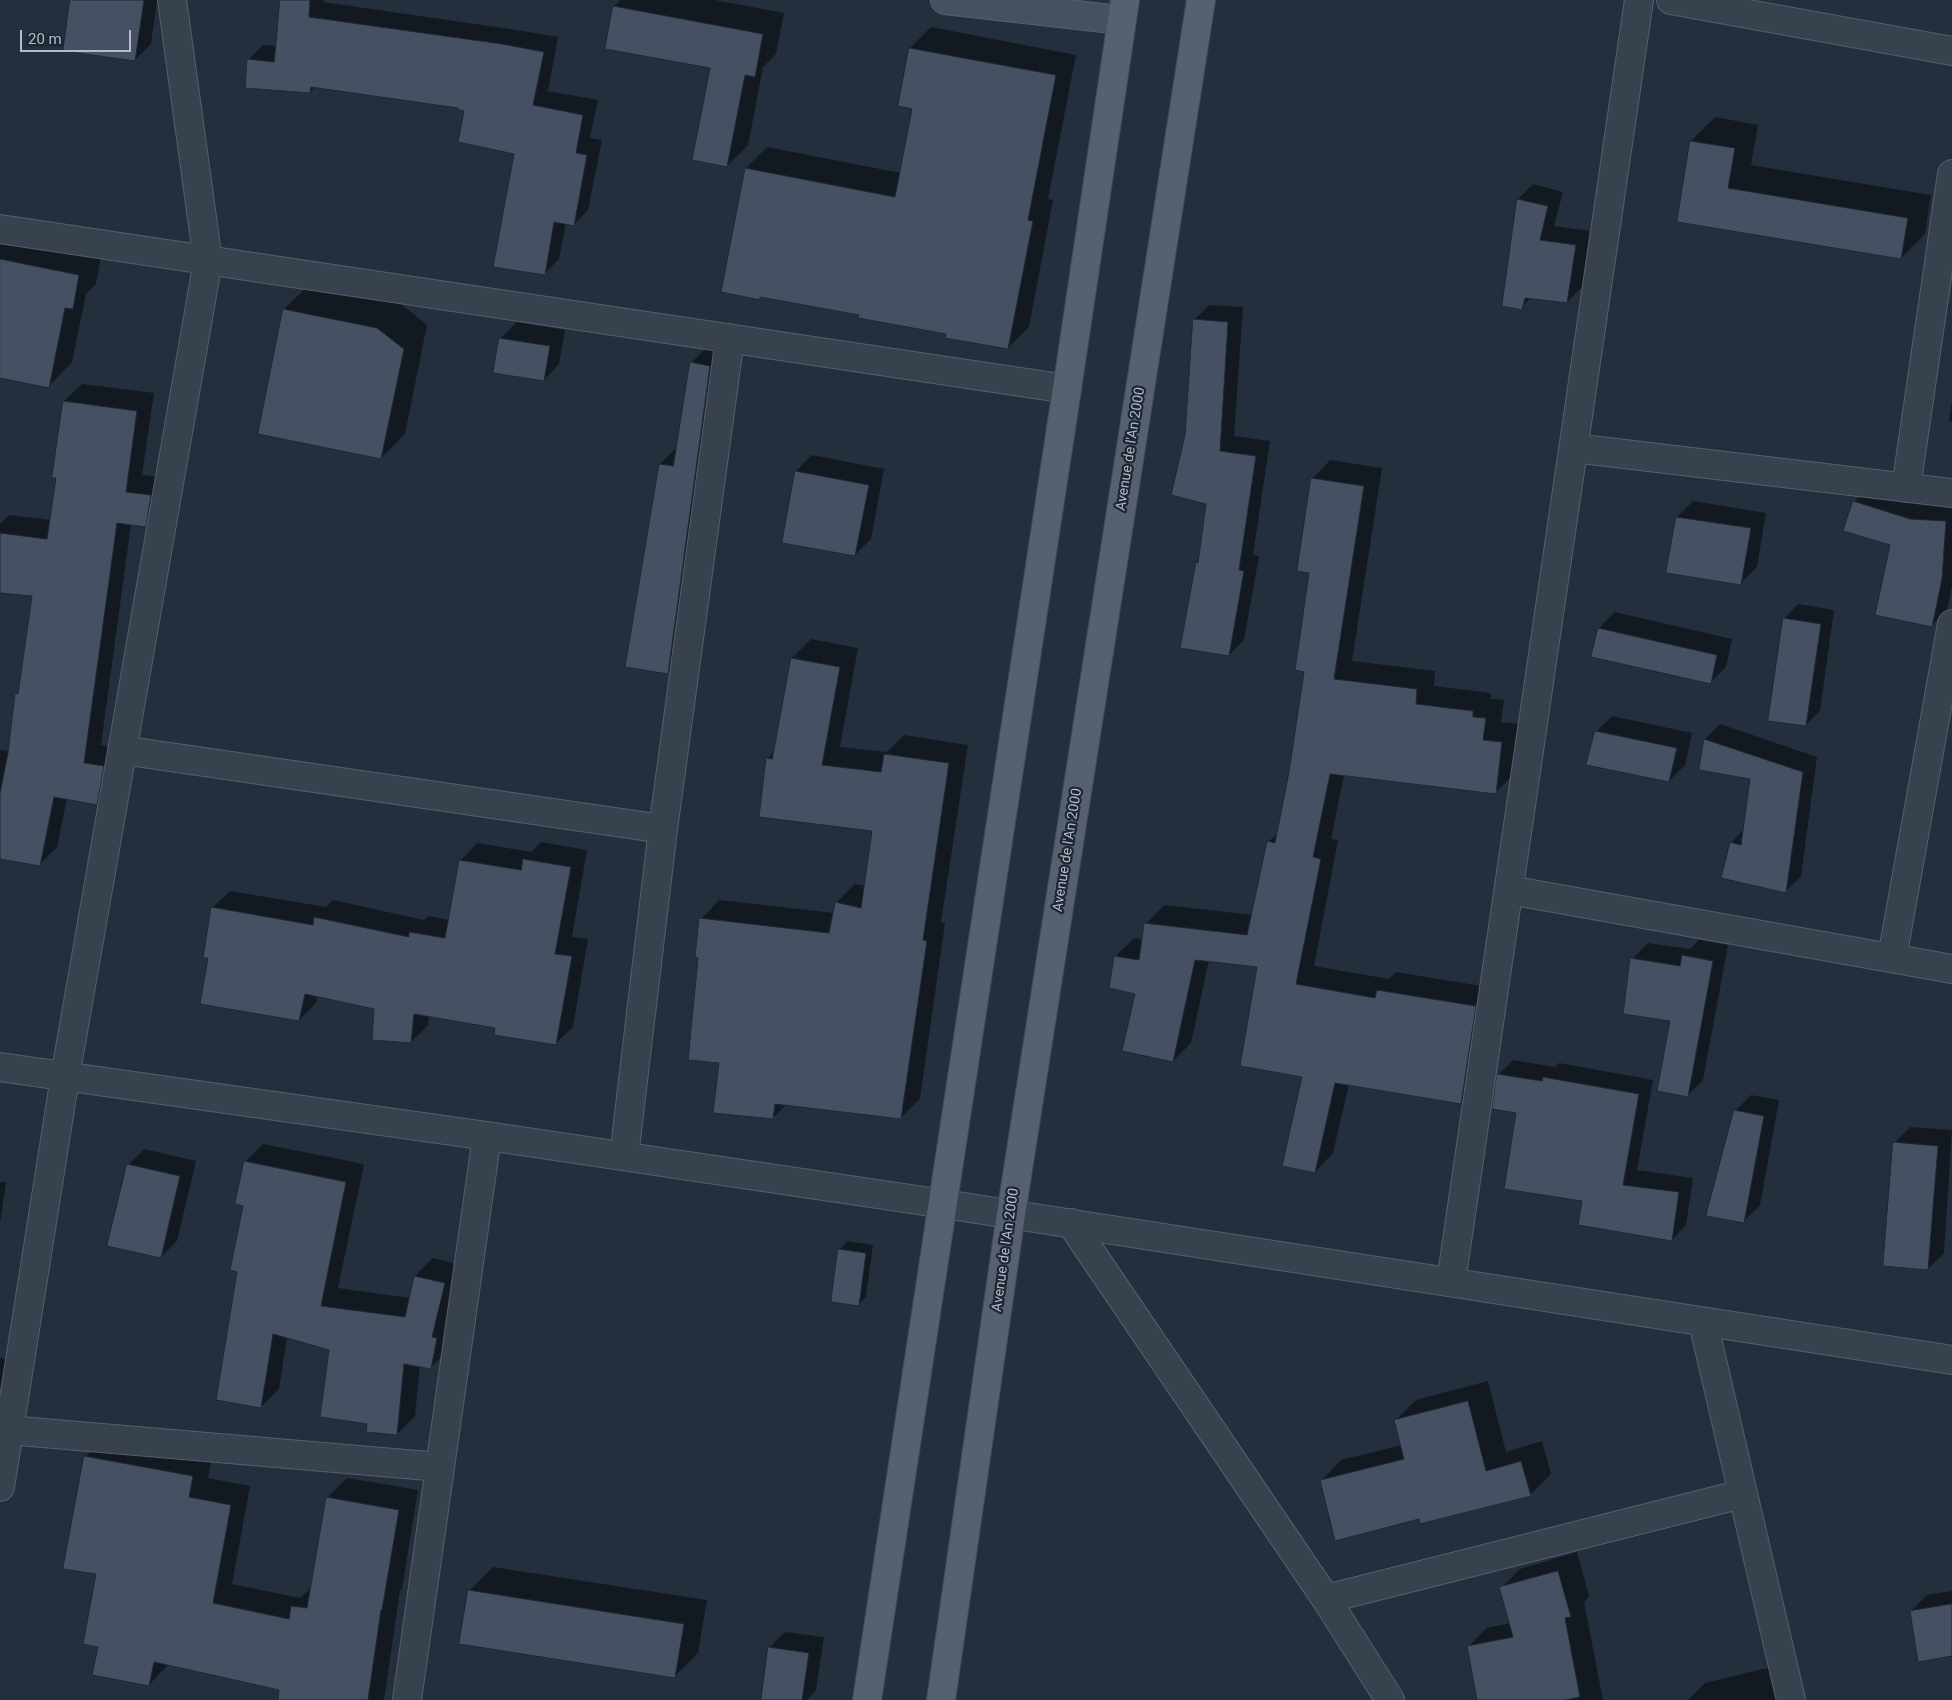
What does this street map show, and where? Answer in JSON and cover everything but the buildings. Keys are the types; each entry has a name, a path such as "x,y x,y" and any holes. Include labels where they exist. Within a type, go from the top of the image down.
{"main road":[{"name":"Avenue de l'An 2000","path":"941,1700 1011,1214 1201,0"},
{"path":"867,1700 1068,389 1123,10"}],"street":[{"path":"0,1486 65,1077 208,261 172,0"},
{"path":"945,0 1123,10"},
{"path":"1452,1282 1639,0"},
{"path":"1671,0 1952,52"},
{"path":"1906,488 1952,174"},
{"path":"0,229 1068,389"},
{"path":"624,1156 663,829 730,338"},
{"path":"1574,448 1952,493"},
{"path":"1892,958 1952,624"},
{"path":"122,750 663,829"},
{"path":"1509,890 1952,969"},
{"path":"0,1067 487,1136 1011,1214 1952,1360"},
{"path":"407,1700 487,1136"},
{"path":"1071,1224 1326,1599 1390,1700"},
{"path":"1703,1322 1791,1700"},
{"path":"8,1430 440,1467"},
{"path":"1326,1599 1742,1494"}]}
